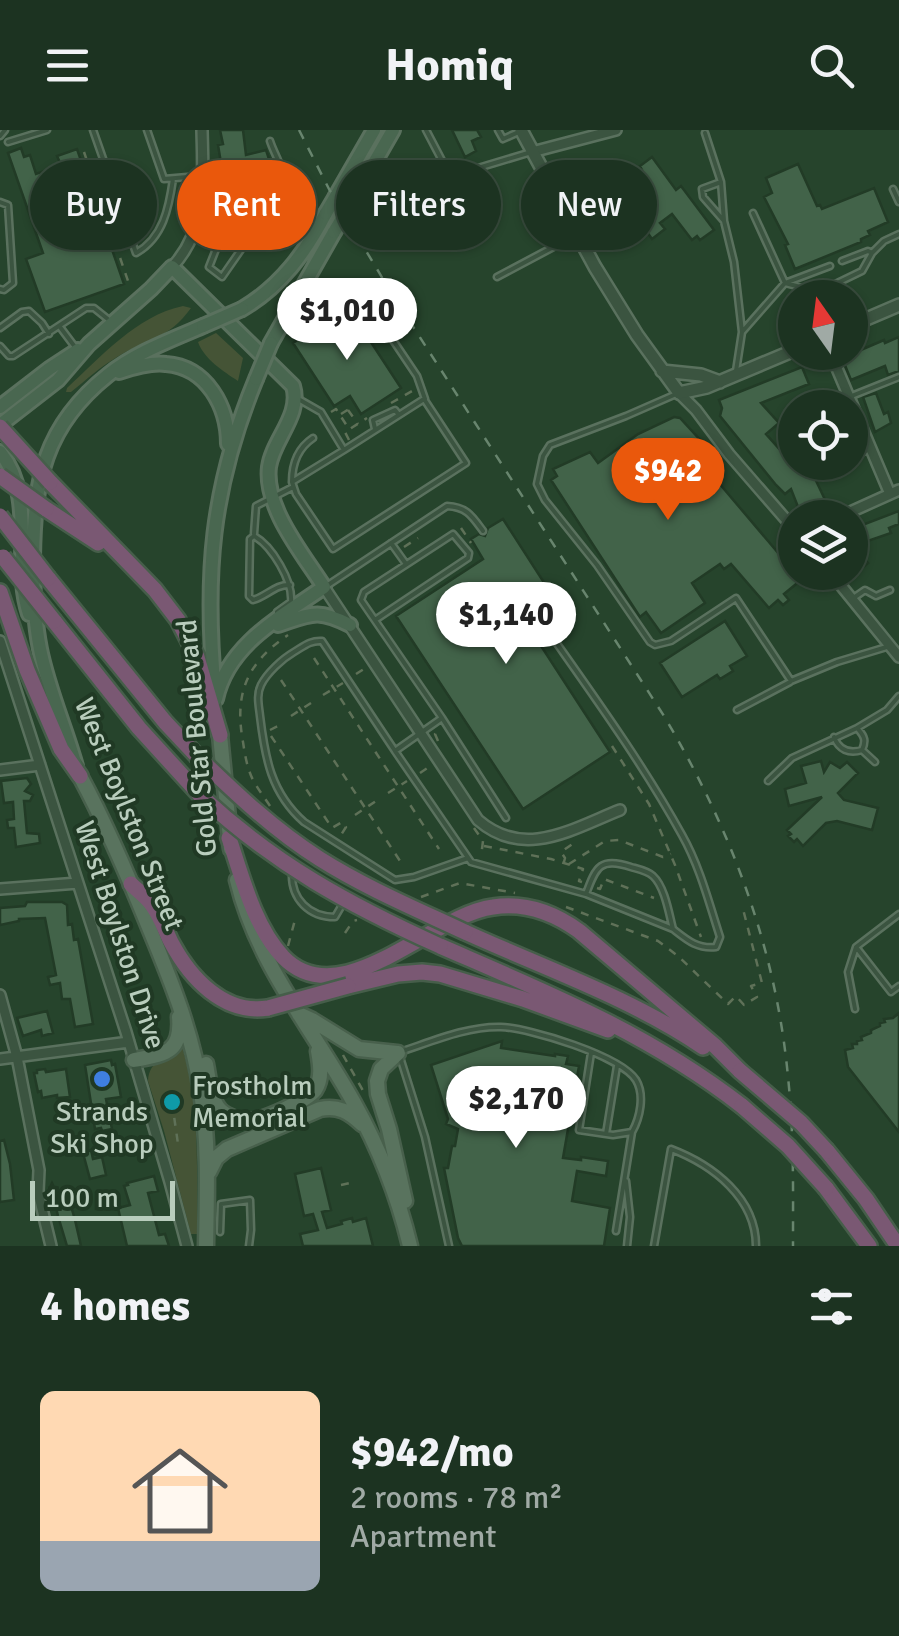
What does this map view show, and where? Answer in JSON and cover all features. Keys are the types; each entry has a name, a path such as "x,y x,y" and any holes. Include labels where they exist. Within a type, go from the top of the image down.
{"highway":[{"path":"0,426 155,590 178,620 197,657 220,735"},
{"path":"0,476 88,535 155,590"},
{"path":"0,516 165,722 236,794 277,829 359,882 654,1018 740,1071"},
{"path":"2,554 138,728 200,795 254,842 360,909 600,1017 662,1050 742,1106 788,1146 826,1188 869,1246"},
{"path":"0,592 27,670 61,749 80,776"},
{"path":"229,838 265,930 280,953 300,970 324,976 348,974 475,911 502,906 530,908 561,919 715,1046 800,1123 866,1199 898,1246"},
{"path":"131,884 154,906 172,945 198,981 239,1007 268,1008 398,974 422,972 523,999 662,1050"}],"main road":[{"name":"West Boylston Street","path":"206,1246 203,1106 192,1044 177,996 131,884 80,776 39,645 33,552 36,494 46,456 60,428 108,375 136,357 242,309 291,269 374,130"},
{"name":"Gold Star Boulevard","path":"393,130 271,342 240,416 215,519 210,604 229,838 242,904 264,956 369,1132 411,1246"},
{"path":"0,426 6,404 58,380 83,347 172,267 293,386 295,405 269,465 272,498 324,587 247,644 231,661 216,699"},
{"path":"108,375 166,364 198,376 223,411 228,430 227,462"},
{"path":"0,452 20,491 23,596 39,645"},
{"path":"266,628 310,614 329,614 350,626"},
{"path":"134,1060 175,1046 180,1030 177,996"},
{"path":"299,1014 358,1049 398,1053"},
{"path":"192,1044 206,1064 221,1111 250,1121 294,1104 314,1090 320,1068 312,1036"},
{"path":"398,1053 381,1070 377,1081 402,1184 411,1246"},
{"path":"207,1177 212,1164 228,1148 320,1109 343,1109 369,1132"}],"street":[{"path":"202,130 203,160"},
{"path":"522,130 536,160"},
{"path":"532,152 616,130"},
{"path":"172,267 184,250"},
{"path":"585,250 678,393 778,510"},
{"path":"868,318 899,305"},
{"path":"678,393 707,387 778,357"},
{"path":"662,371 701,375 720,382"},
{"path":"868,442 894,492 868,504"},
{"path":"324,587 478,820 492,832 527,841 552,837 620,810"},
{"path":"845,590 899,657"},
{"name":"West Boylston Drive","path":"0,641 129,1042 187,1246"},
{"path":"0,770 40,764"},
{"path":"0,889 78,882"},
{"path":"0,995 16,1057 39,1170 38,1192 52,1246"},
{"path":"0,1059 129,1042"}],"lane":[{"path":"8,142 47,130"},
{"path":"93,130 136,254 148,247 162,226 173,179"},
{"path":"148,130 164,179 177,178"},
{"path":"426,130 448,172 458,174 532,152"},
{"path":"498,130 503,140 522,130"},
{"path":"705,134 721,182 724,221 734,262 742,332 736,376"},
{"path":"270,141 277,160"},
{"path":"721,182 702,189 703,196 724,221"},
{"path":"892,189 899,202"},
{"path":"0,202 8,205 14,283 0,289"},
{"path":"754,214 784,280"},
{"path":"844,280 862,272 872,253 899,234"},
{"path":"216,250 210,267 222,277 241,250"},
{"path":"497,277 548,250"},
{"path":"842,261 872,253"},
{"path":"793,280 830,266"},
{"path":"312,438 300,448 293,485 332,549 466,463 425,400 417,376 356,285 323,306"},
{"path":"742,332 778,291"},
{"path":"0,346 8,356 13,356 86,308 100,311 112,323"},
{"path":"0,328 28,312 42,322 49,334"},
{"path":"60,327 83,347"},
{"path":"866,390 899,376"},
{"path":"678,393 550,444 536,484 650,642 672,642 736,598 792,681"},
{"path":"296,397 321,412 344,450"},
{"path":"290,584 280,584 264,597 253,600 250,596 250,539 254,536 256,506 425,400"},
{"path":"376,430 373,420 390,410 399,415"},
{"path":"324,587 447,506 460,506 484,531"},
{"path":"375,620 468,558 456,536 452,534 364,592 362,600 375,620 442,718 506,818"},
{"path":"254,536 262,540 292,590 291,602 278,611 266,628"},
{"path":"392,543 406,564"},
{"path":"852,599 865,590 876,596 890,590"},
{"path":"468,858 395,880 294,814 269,770 258,697 261,685 284,658 314,641 322,641 472,862 586,894 673,929 704,948 716,947 720,937 700,873 683,836 554,638"},
{"path":"736,710 836,662 890,646"},
{"path":"768,781 792,758 857,728 887,710 899,696"},
{"path":"396,751 442,718"},
{"path":"834,738 843,750 862,750 864,736 857,728"},
{"path":"862,750 875,762"},
{"path":"304,842 295,856 291,878 294,895 304,907 335,917 359,876"},
{"path":"586,894 593,873 608,862 649,873 656,879 673,929"},
{"path":"855,1009 848,972 856,946 899,914"},
{"path":"856,946 891,992 899,986"},
{"path":"449,1246 425,1137 398,1053 480,1028 521,1030 559,1040 628,1071 638,1082 640,1110 632,1132 616,1231"},
{"path":"591,1053 578,1130 623,1135 632,1132"},
{"path":"606,1134 617,1066"},
{"path":"654,1246 671,1150 688,1156 724,1180 749,1210 756,1246"},
{"path":"625,1171 630,1218 627,1246"},
{"path":"220,1232 221,1204 250,1200 249,1246"}],"path":[{"path":"84,152 128,280"},
{"path":"340,415 354,406"},
{"path":"329,413 336,409 350,429"},
{"path":"348,410 358,424"},
{"path":"364,420 367,429"},
{"path":"404,547 418,538"},
{"path":"314,658 440,850"},
{"path":"281,680 404,866"},
{"path":"323,695 344,682"},
{"path":"292,716 311,703"},
{"path":"278,726 268,732 332,828 342,822 346,827 341,835"},
{"path":"438,741 435,734 441,730"},
{"path":"612,746 649,804 702,938"},
{"path":"420,772 432,765"},
{"path":"388,794 409,780"},
{"path":"355,815 376,801"},
{"path":"566,864 605,841 619,840 663,857 671,854"},
{"path":"566,864 562,852 574,843"},
{"path":"482,846 583,870 579,881 582,882"},
{"path":"596,888 600,889 604,879 654,898"},
{"path":"288,953 296,916"},
{"path":"331,1033 367,1097"},
{"path":"172,1102 178,1144"},
{"path":"164,1131 176,1127"},
{"path":"341,1185 354,1182"}],"green space":[{"path":"183,306 191,308 174,326 117,357 66,392 120,339 150,319"},
{"path":"216,333 243,358 238,381 209,359 198,342"},
{"path":"183,1049 195,1118 197,1234 191,1234 148,1081 155,1064"}],"building":[{"path":"220,130 243,130 246,155 266,150 269,160 220,160 218,145 223,144"},
{"path":"452,130 477,130 481,137 472,141 476,151 465,157"},
{"path":"21,148 24,157 30,155 30,216 8,153"},
{"path":"77,149 81,160 59,160 57,156"},
{"path":"657,164 676,190 681,186 714,230 700,240 697,236 692,240 672,214 660,223 665,229 657,235"},
{"path":"798,164 817,206 822,209 874,188 888,222 868,231 870,235 861,242 795,269 785,245 788,244 764,197 772,193 766,178"},
{"path":"42,250 112,250 124,284 45,312 26,259 43,253"},
{"path":"348,307 401,388 361,414 350,396 334,406 293,343"},
{"path":"899,337 899,371 888,375 885,366 851,380 847,370 868,370 868,347 884,340 885,343"},
{"path":"803,370 809,384 794,390 778,390 778,396 761,403 778,422 766,434 778,447 778,480 816,480 825,500 795,500 791,489 785,494 720,416 719,400"},
{"path":"876,393 891,423 875,432 868,412 868,395"},
{"path":"674,417 680,418 713,454 702,463 778,553 778,590 789,590 784,594 789,600 783,605 778,600 769,608 731,564 724,569 720,564 692,583 705,603 661,633 646,612 640,617 551,480 557,476 553,469 590,452 598,463 638,434"},
{"path":"899,511 899,524 889,528 891,533 868,541 868,523"},
{"path":"503,519 572,626 558,635 551,633 549,641 541,646 610,752 523,809 396,616 483,559 471,539 479,534 485,536 488,528"},
{"path":"725,621 747,656 730,666 733,671 720,679 717,675 682,697 660,663"},
{"path":"821,761 824,772 830,762 840,768 847,762 858,773 838,793 844,800 878,808 872,830 837,821 826,823 803,846 788,836 791,834 787,830 822,797 789,806 785,789 806,783 801,766"},
{"path":"27,778 31,784 25,791 33,795 30,801 24,801 27,833 39,834 40,843 16,847 14,828 8,828 7,820 14,819 13,802 4,803 1,781"},
{"path":"27,902 67,905 68,925 72,924 74,940 78,939 93,1024 75,1027 70,999 62,999 60,983 50,985 48,977 56,975 45,918 19,919 0,925 0,908 25,906"},
{"path":"47,1011 53,1033 42,1036 41,1030 23,1036 17,1018"},
{"path":"899,1013 899,1132 848,1067 845,1050 853,1048 852,1044 857,1044 884,1019"},
{"path":"502,1041 501,1048 568,1056 566,1064 579,1066 563,1158 608,1161 606,1176 577,1171 572,1201 610,1208 604,1246 462,1246 458,1238 444,1168 448,1168 458,1129 446,1124 448,1119 431,1065"},
{"name":"Strands Ski Shop","path":"111,1060 121,1097 106,1099 112,1129 102,1131 95,1129 85,1065"},
{"path":"66,1069 70,1097 42,1098 34,1073"},
{"path":"4,1140 14,1200 0,1202 0,1141"},
{"path":"91,1150 93,1159 102,1157 106,1175 90,1179 83,1153"},
{"path":"321,1168 331,1210 322,1212 327,1228 352,1218 353,1222 366,1218 373,1246 303,1246 300,1234 318,1230 313,1214 304,1216 295,1174"},
{"path":"154,1176 158,1191 148,1193 159,1235 165,1234 169,1246 127,1246 118,1208 130,1205 124,1186"},
{"path":"69,1199 81,1246 67,1246 58,1216 55,1203"}],"railway":[{"path":"299,130 330,191 392,294 664,716 710,801 761,935 782,1029 791,1119 793,1246"}],"place":[{"name":"Strands Ski Shop","path":"102,1079"},
{"name":"Frostholm Memorial","path":"172,1102"}]}
